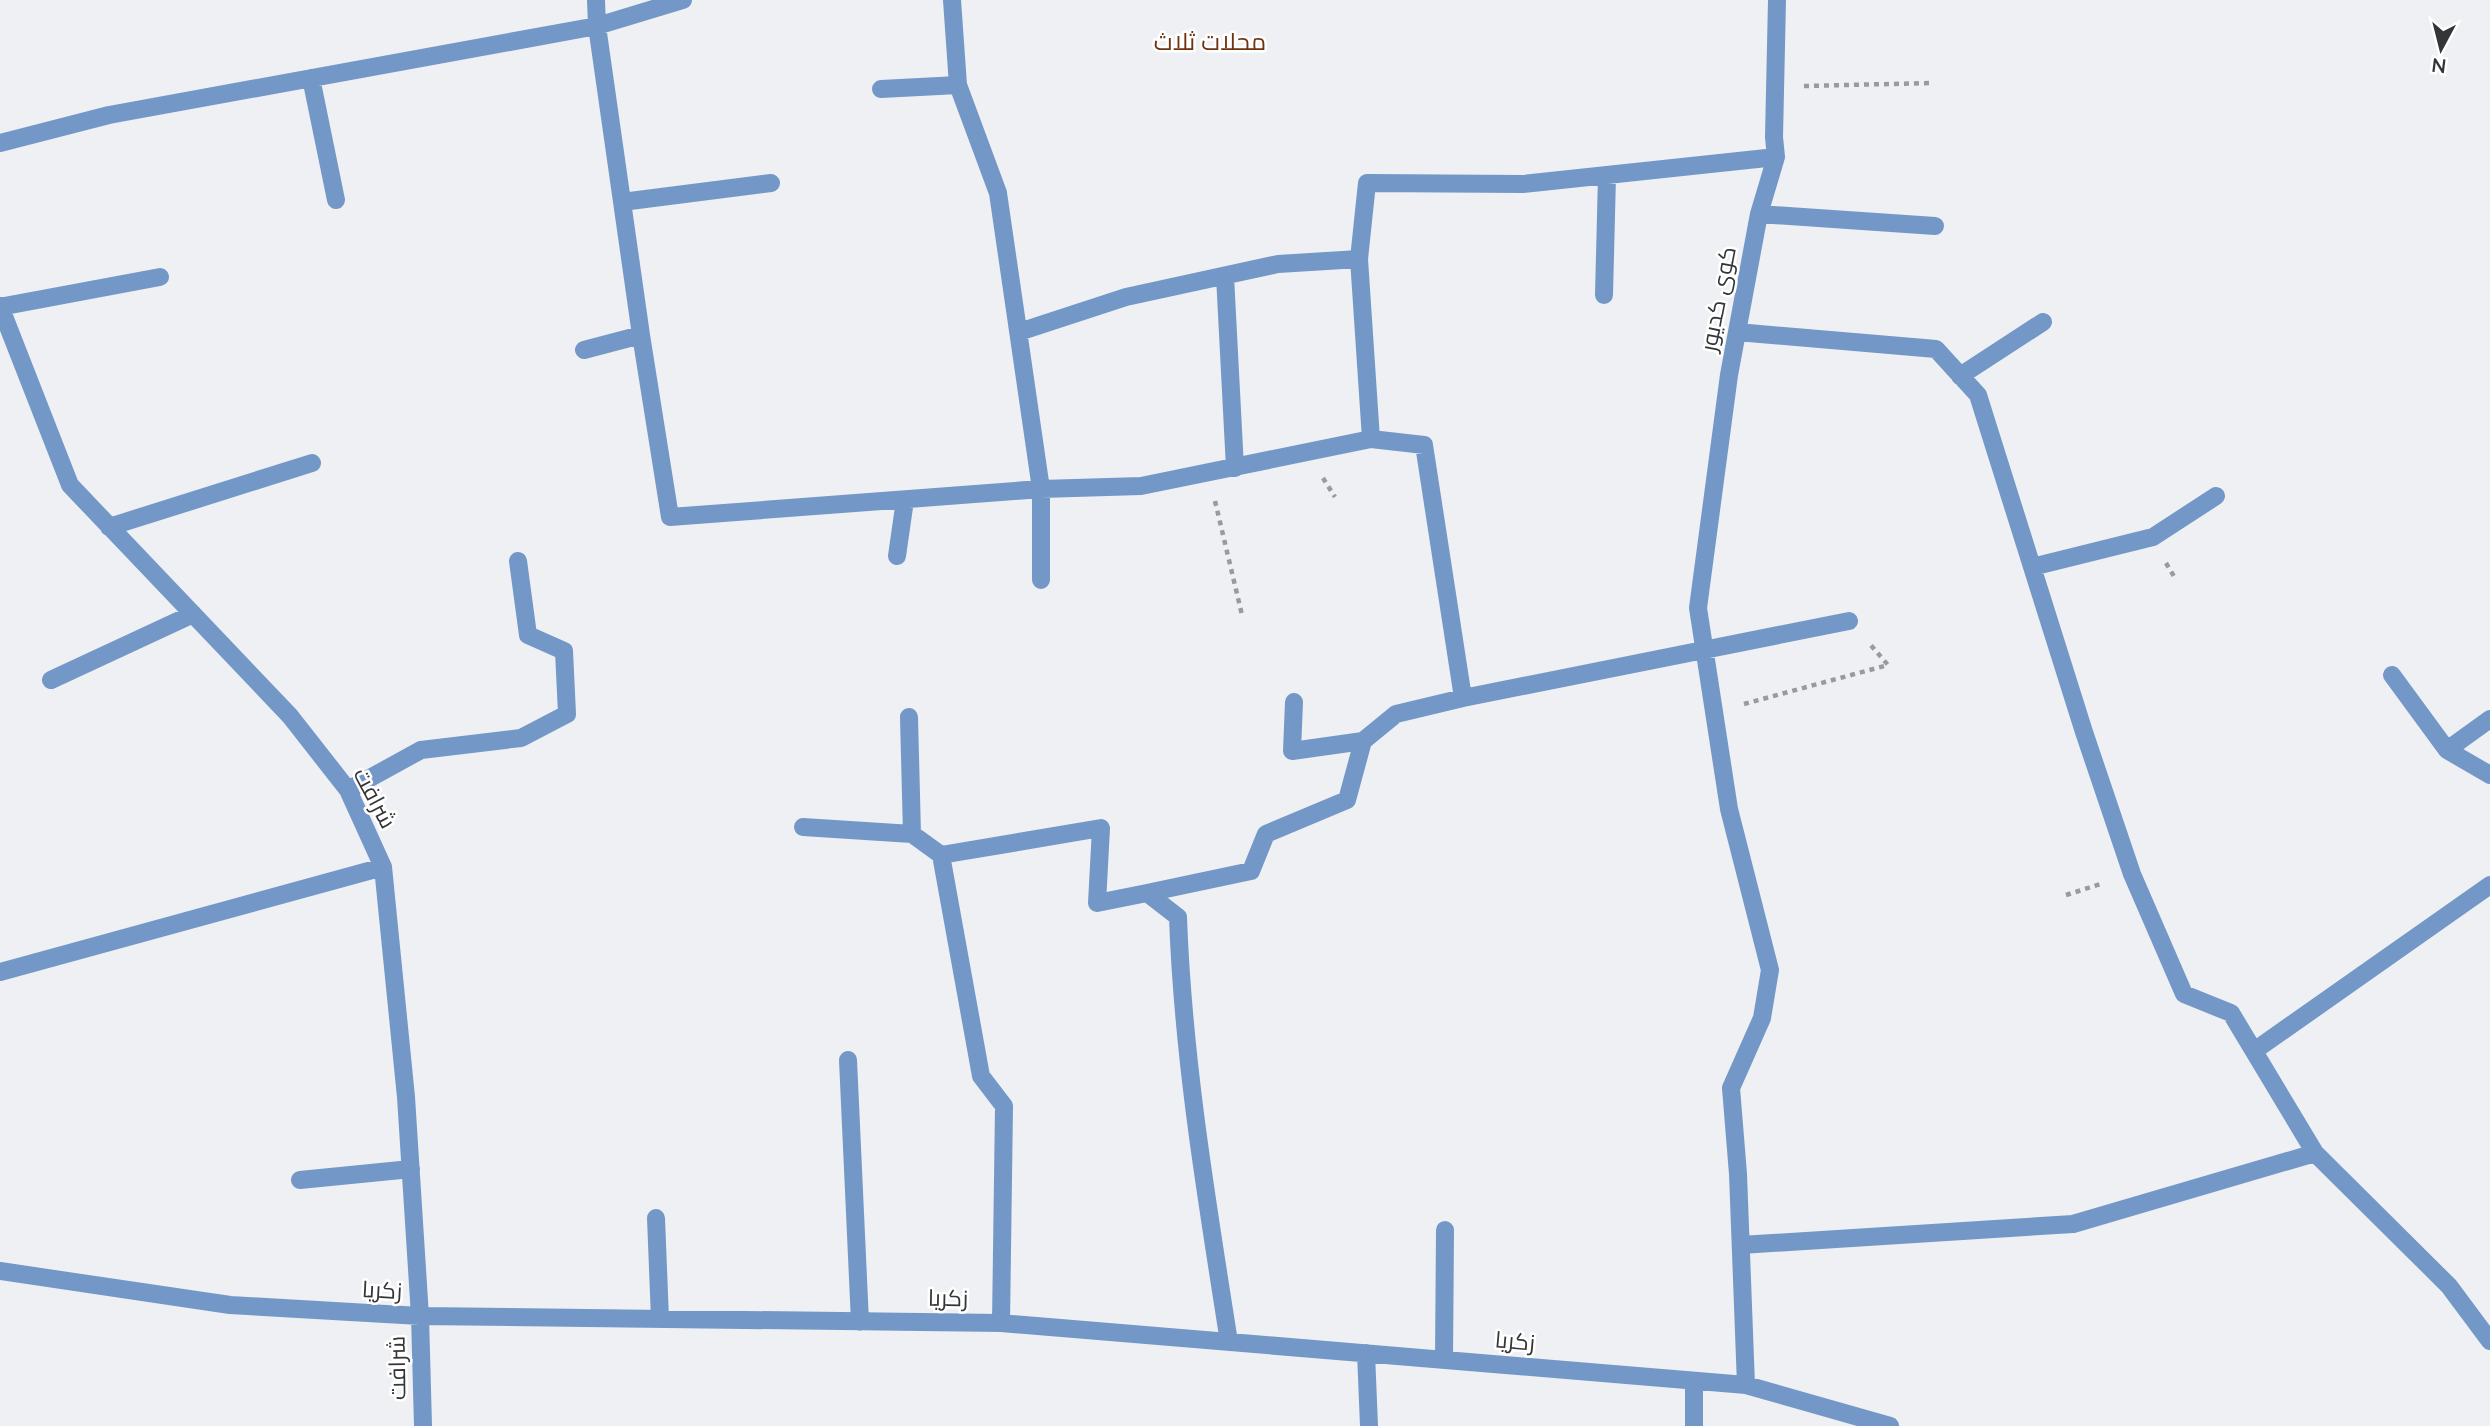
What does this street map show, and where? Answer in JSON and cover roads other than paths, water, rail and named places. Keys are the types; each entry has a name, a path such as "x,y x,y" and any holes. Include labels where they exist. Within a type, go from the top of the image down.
{"street":[{"path":"596,0 597,26 640,335 670,517 1041,489 1141,486 1371,439 1424,446 1463,698"},
{"path":"0,143 109,115 597,26 683,0"},
{"path":"952,0 958,85 998,193 1041,489 1041,580"},
{"name":"کوی کدیور","path":"1746,1385 1738,1174 1731,1088 1762,1018 1770,970 1729,808 1698,608 1729,375 1759,214 1776,157 1774,137 1777,0"},
{"path":"311,78 336,200"},
{"path":"881,89 958,85"},
{"path":"1371,439 1360,259 1367,183 1523,184 1776,157"},
{"path":"1604,295 1607,176"},
{"path":"622,202 771,183"},
{"path":"1759,214 1935,226"},
{"path":"1019,332 1126,297 1278,264 1360,259"},
{"path":"1225,276 1235,468"},
{"path":"0,306 160,277"},
{"name":"شرافت","path":"0,306 70,485 290,716 348,790 383,867 406,1097 420,1316 423,1426"},
{"path":"1960,376 2043,322"},
{"path":"1737,332 1936,349 1978,395 2132,874 2184,994 2231,1013 2315,1153 2449,1286 2490,1341"},
{"path":"584,350 640,335"},
{"path":"109,527 312,463"},
{"path":"2032,567 2153,537 2216,496"},
{"path":"897,556 905,500"},
{"path":"348,790 421,750 521,738 567,714 564,651 528,635 517,561"},
{"path":"51,680 193,614"},
{"path":"1294,702 1292,751 1363,741 1395,714 1463,698 1849,621"},
{"path":"2392,675 2447,750 2490,775"},
{"path":"909,717 912,834"},
{"path":"2447,750 2490,719"},
{"path":"803,827 912,834 942,855 1101,828 1097,903 1251,871 1266,834 1347,800 1363,741"},
{"path":"942,855 981,1076 1004,1106 1001,1323"},
{"path":"0,972 383,867"},
{"path":"2254,1051 2490,885"},
{"path":"1147,893 1178,917 1180,989 1197,1141 1229,1342"},
{"path":"848,1060 860,1322"},
{"path":"1741,1244 2073,1223 2315,1153"},
{"path":"300,1180 411,1169"},
{"path":"656,1217 660,1319"},
{"path":"1444,1230 1444,1360"},
{"name":"زکریا","path":"0,1271 230,1305 420,1316 1001,1323 1746,1385 1890,1426"},
{"path":"1366,1353 1369,1426"},
{"path":"1694,1381 1694,1426"}],"district":[{"name":"محلات ثلاث","path":"1210,42"}]}
